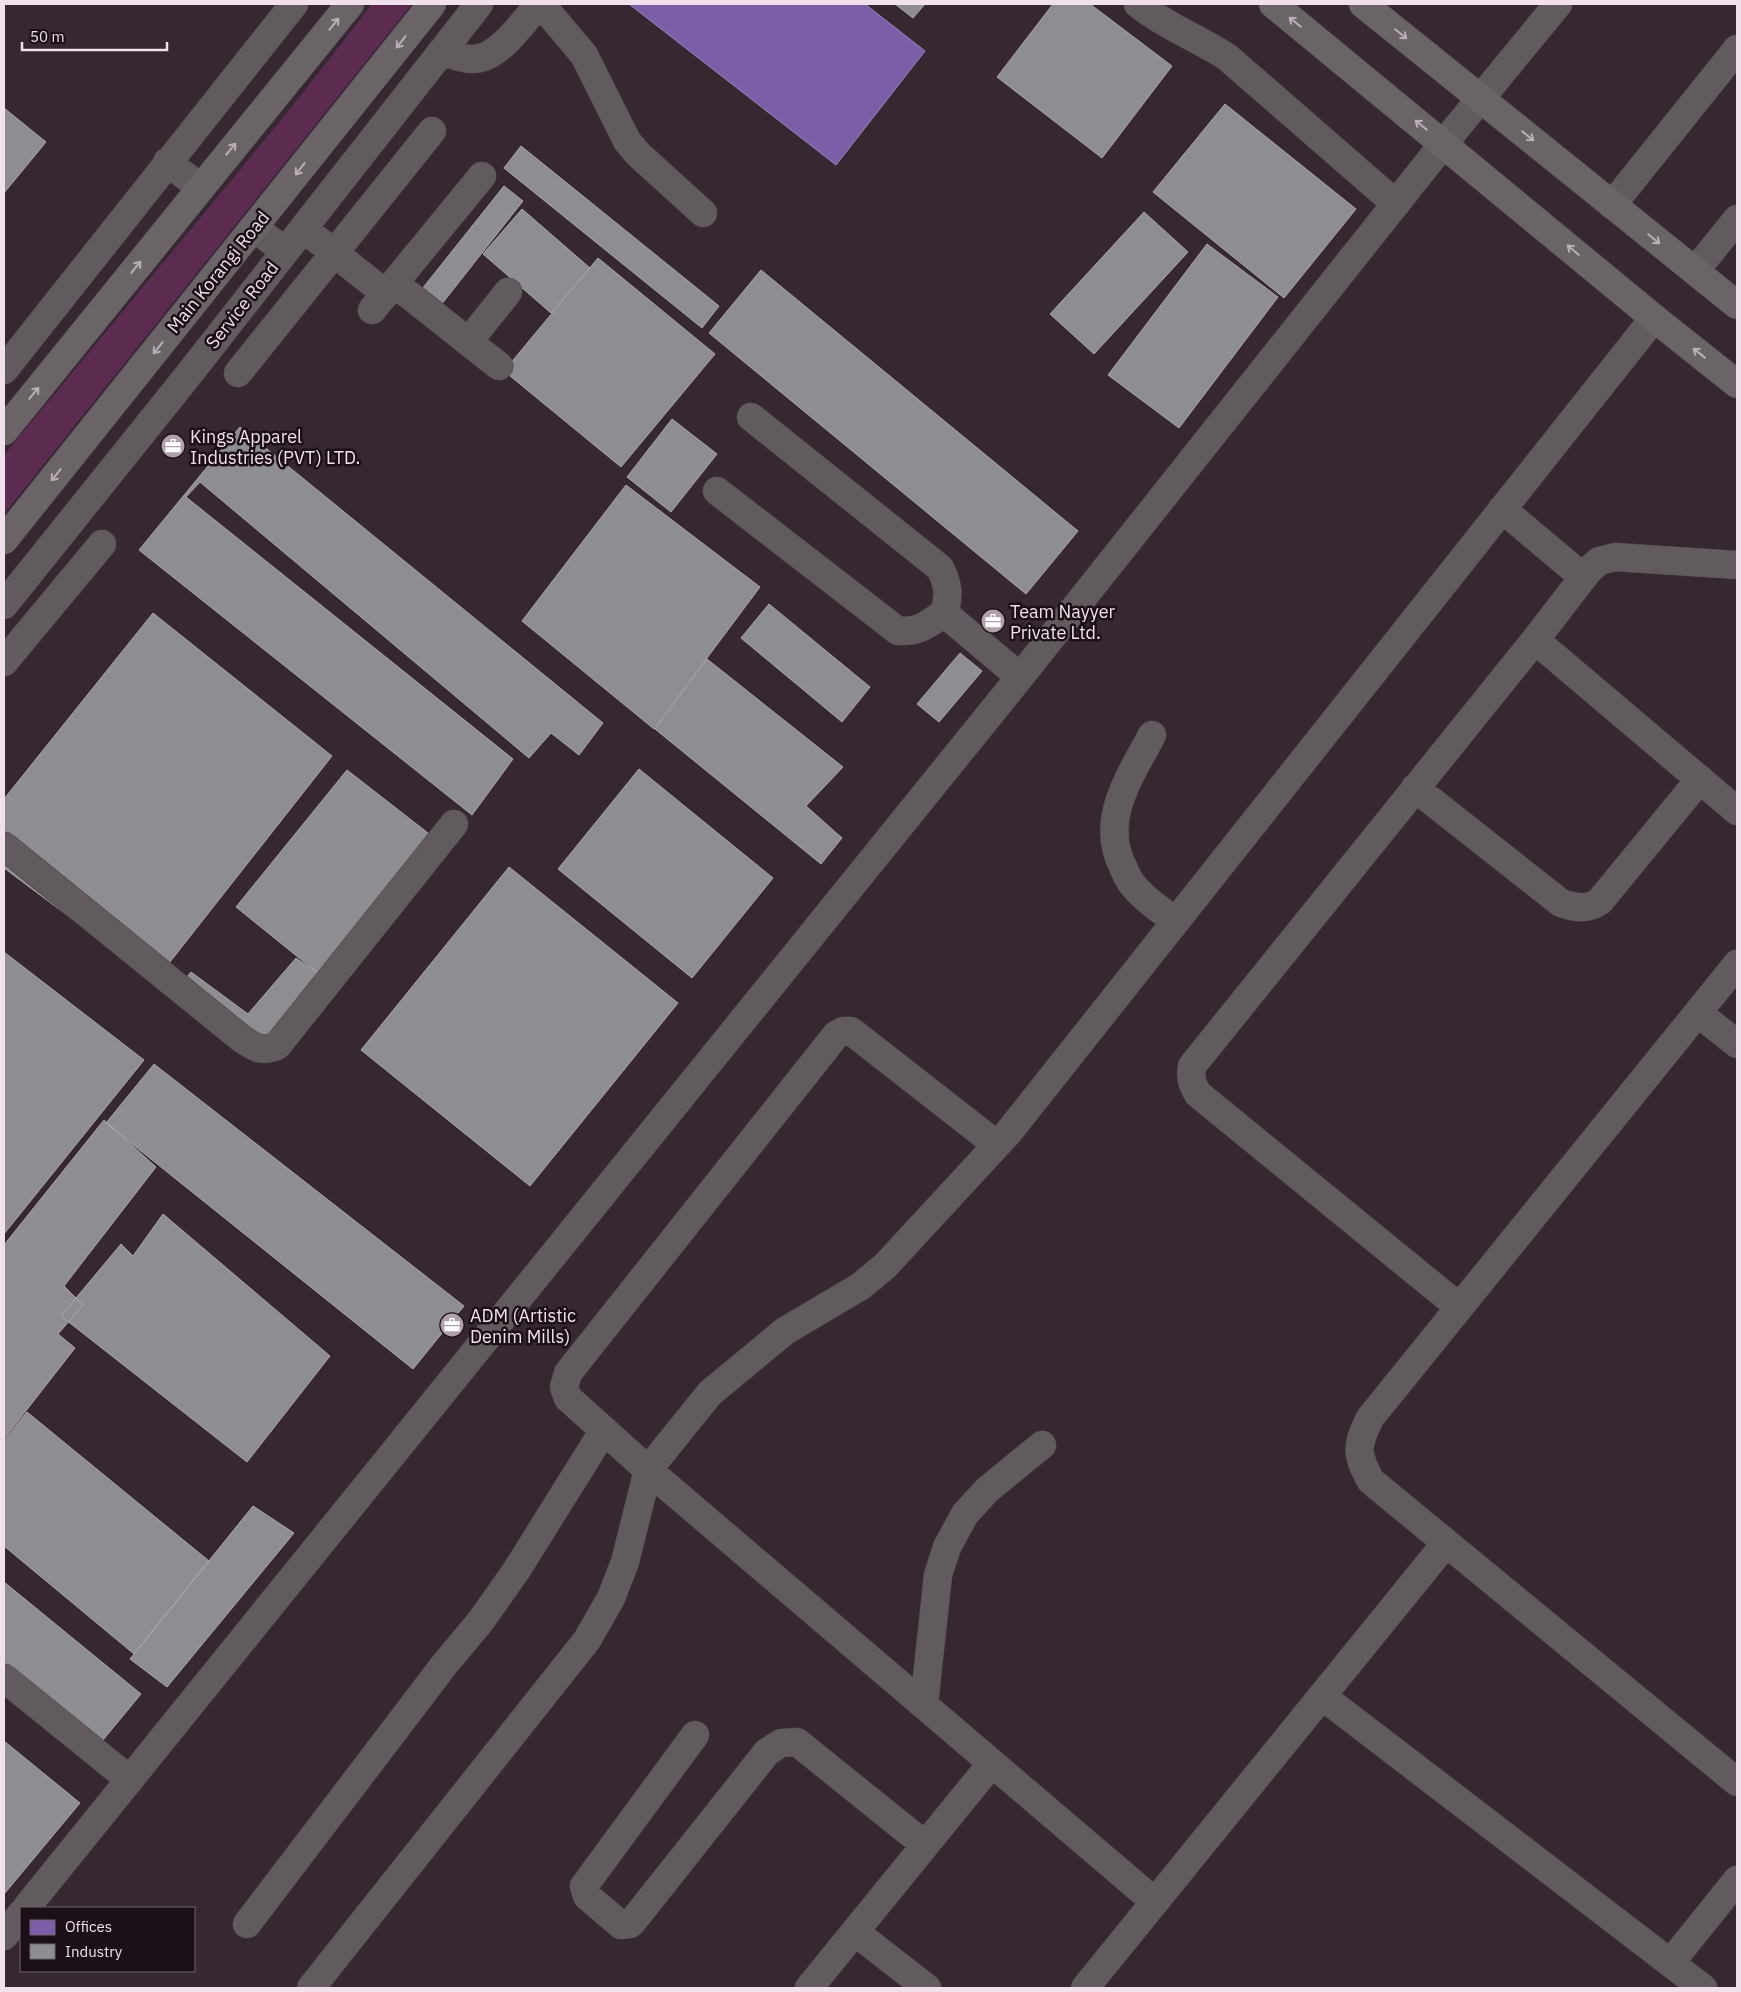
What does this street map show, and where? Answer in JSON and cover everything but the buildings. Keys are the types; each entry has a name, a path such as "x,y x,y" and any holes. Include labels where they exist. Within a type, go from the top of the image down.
{"main road":[{"path":"4,431 350,4"},
{"name":"Main Korangi Road","path":"4,540 432,4"},
{"path":"1273,4 1654,318 1737,384"},
{"path":"1363,4 1737,305"}],"street":[{"path":"4,370 294,4"},
{"name":"Service Road","path":"4,605 304,229 479,4"},
{"path":"442,50 473,59 486,57 498,50 540,4 584,55 627,141 638,154 703,213"},
{"path":"1138,4 1159,20 1206,43 1227,56 1396,204"},
{"path":"27,1907 1020,677 1396,204 1558,4"},
{"path":"1612,205 1737,49"},
{"path":"238,373 432,131"},
{"path":"167,162 200,187"},
{"path":"384,296 482,176"},
{"path":"1695,271 1737,219"},
{"path":"254,228 285,251"},
{"path":"304,229 384,296 468,342 498,366"},
{"path":"468,342 508,292"},
{"path":"311,1988 587,1640 611,1598 625,1562 648,1470 710,1393 785,1332 861,1286 885,1266 997,1145 1654,318"},
{"path":"717,491 898,631 914,632 928,625 944,613 949,598 947,582 940,568 751,417"},
{"path":"1502,509 1583,577"},
{"path":"4,662 102,544"},
{"path":"1459,1307 1198,1094 1190,1076 1192,1066 1535,640 1583,577 1599,561 1615,557 1737,564"},
{"path":"944,613 1020,677"},
{"path":"1535,640 1737,810"},
{"path":"1152,735 1124,789 1113,825 1117,854 1131,883 1149,902 1176,922"},
{"path":"1415,788 1561,903 1573,907 1585,907 1594,906 1600,901 1700,779"},
{"path":"4,846 242,1039 256,1048 267,1050 276,1046 454,824"},
{"path":"1737,964 1370,1418 1360,1438 1361,1463 1371,1481 1737,1782"},
{"path":"1698,1013 1737,1044"},
{"path":"997,1145 850,1031 843,1031 836,1035 568,1373 564,1387 568,1398 648,1470 1155,1902"},
{"path":"247,1924 444,1665 490,1608 516,1571 604,1430"},
{"path":"924,1705 938,1575 947,1547 965,1514 986,1490 1042,1445"},
{"path":"1085,1988 1446,1543"},
{"path":"4,1678 130,1780"},
{"path":"1322,1696 1703,1988"},
{"path":"695,1735 584,1886 587,1896 621,1925 630,1924 633,1921 767,1752 782,1743 797,1742 925,1845"},
{"path":"810,1988 992,1763"},
{"path":"1671,1962 1737,1880"},
{"path":"4,1899 20,1913"},
{"path":"4,1936 20,1915"},
{"path":"855,1932 927,1988"}],"shaded area":[{"path":"372,4 412,4 4,514 4,455 290,109"}],"place":[{"name":"Kings Apparel Industries (PVT) LTD.","path":"173,446"},
{"name":"Team Nayyer Private Ltd.","path":"993,621"},
{"name":"ADM (Artistic Denim Mills)","path":"452,1325"}]}
